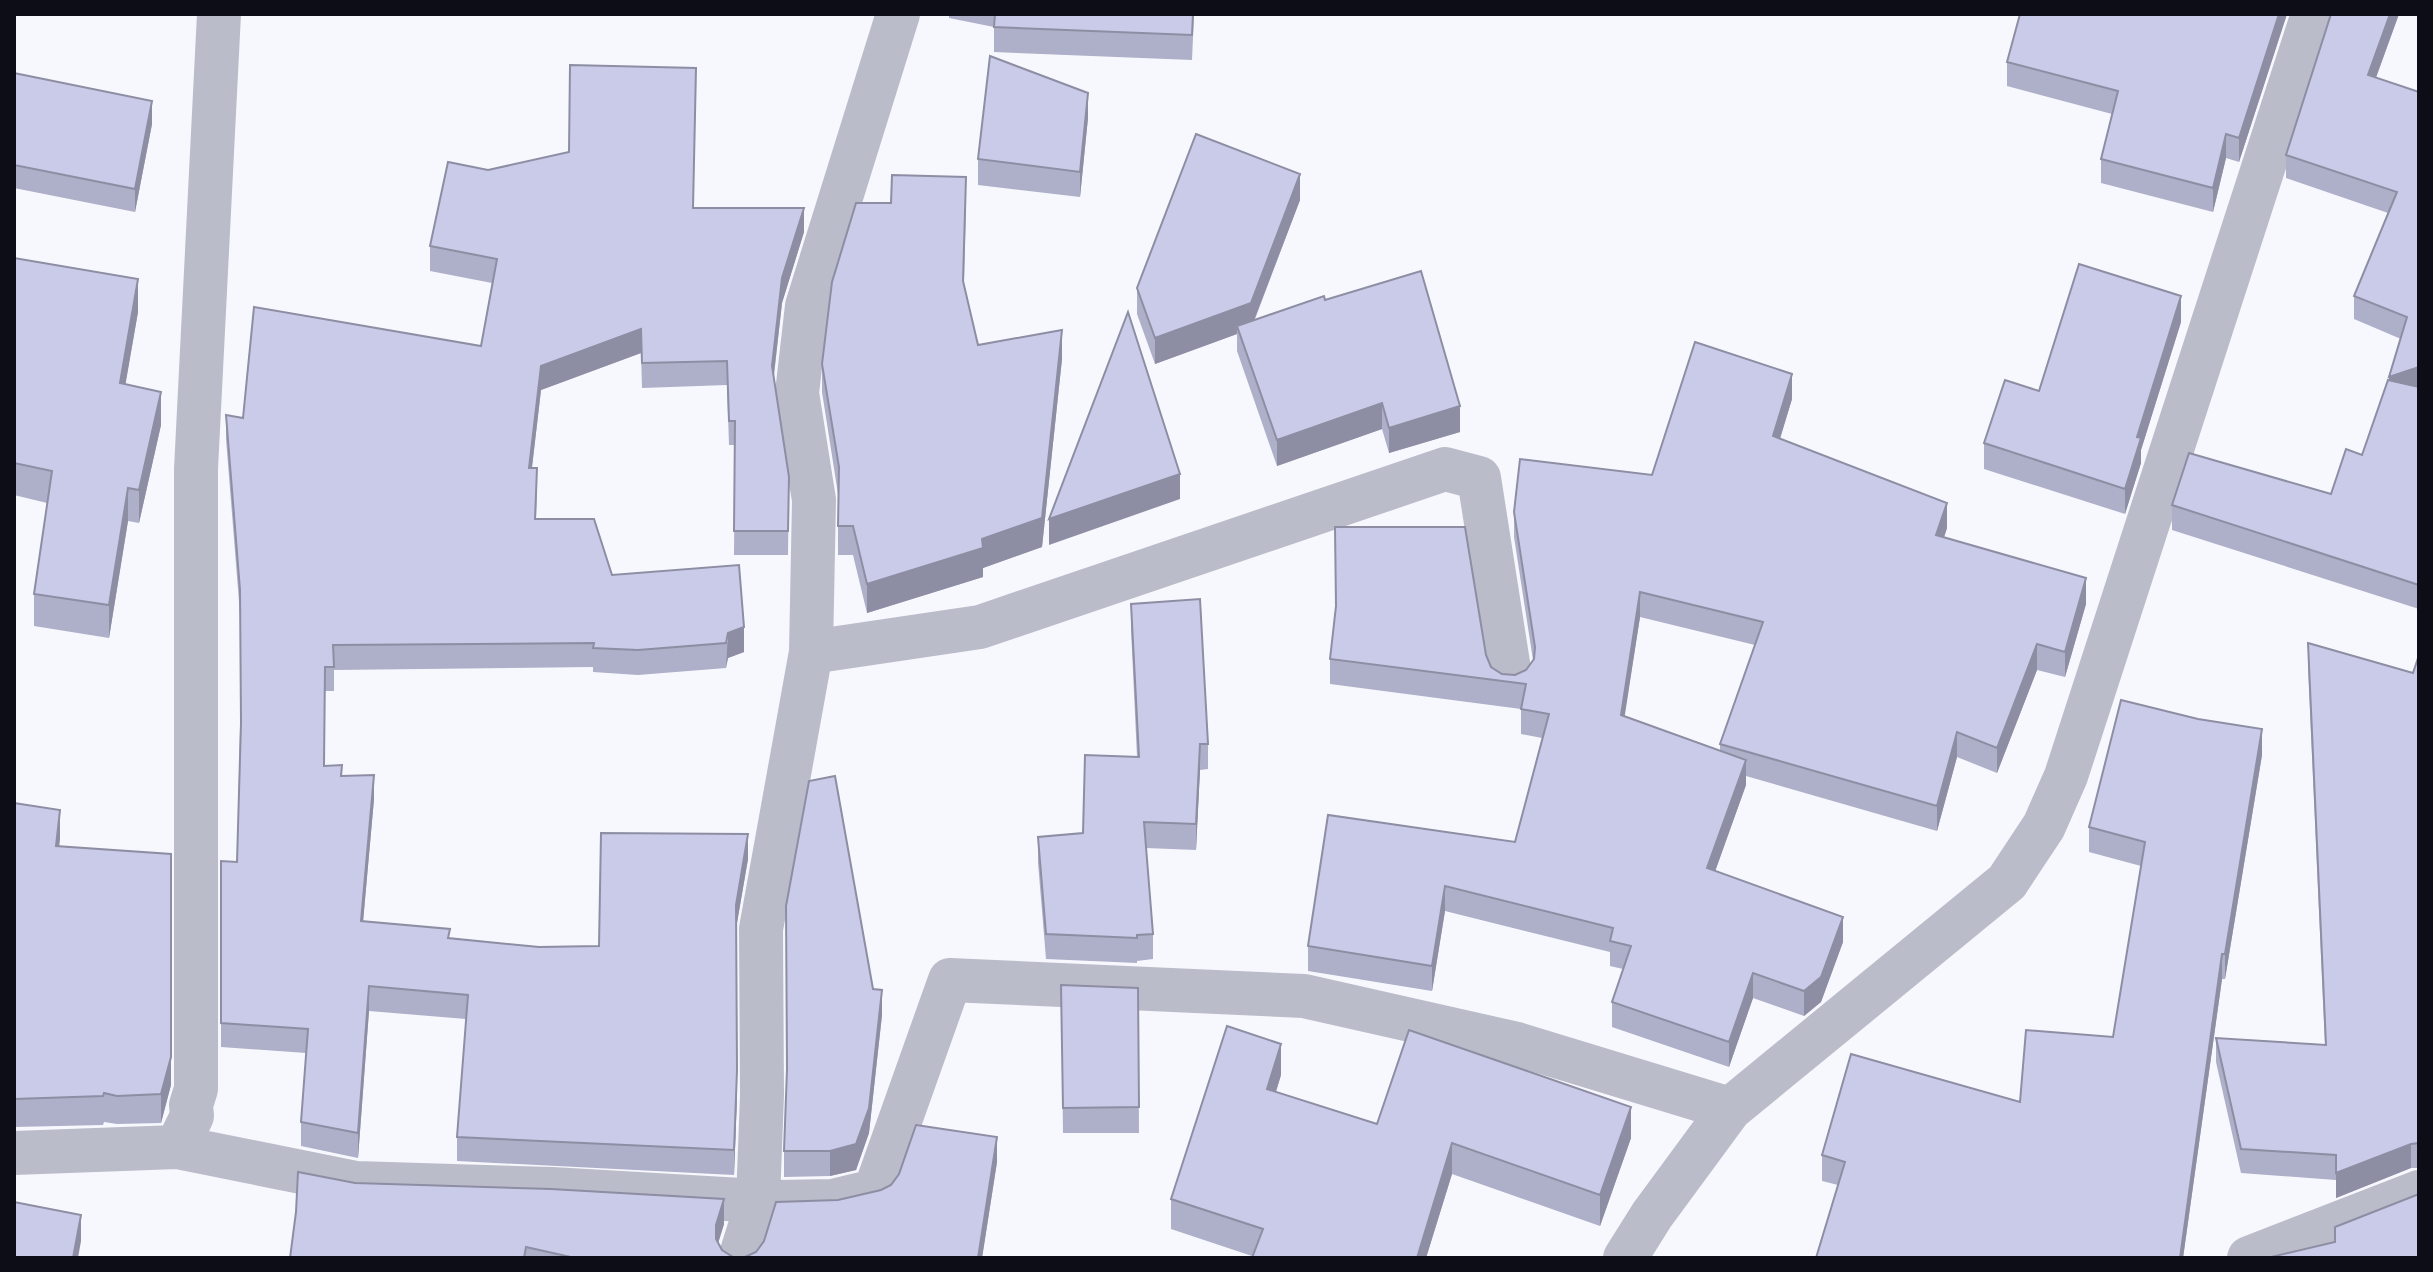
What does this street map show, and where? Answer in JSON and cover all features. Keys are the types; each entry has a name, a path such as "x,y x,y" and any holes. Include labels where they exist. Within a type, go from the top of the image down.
{"street":[{"path":"177,1147 192,1116 191,1105 196,1089 196,469 219,14"},
{"path":"740,1258 758,1201 762,1095 761,929 811,652 814,500 797,393 807,306 898,14"},
{"path":"1625,1258 1652,1215 1730,1109 2007,882 2044,826 2066,776 2313,14"},
{"path":"811,652 980,627 1445,469 1479,478 1510,676"},
{"path":"14,1153 177,1147 356,1183 552,1189 758,1201 833,1201 875,1191 950,980 1304,996 1517,1044 1730,1109"},
{"path":"2249,1258 2419,1192"}],"building":[{"path":"995,14 1193,14 1192,35 994,27"},
{"path":"2020,14 2279,14 2239,138 2226,134 2213,188 2101,159 2118,91 2007,62"},
{"path":"2331,14 2390,14 2368,75 2419,92 2419,367 2389,377 2407,317 2354,296 2397,192 2286,155"},
{"path":"990,56 1088,93 1080,172 978,159"},
{"path":"570,65 696,68 693,208 804,208 782,278 772,366 789,477 788,531 734,531 735,421 729,421 727,361 642,363 641,329 541,366 529,468 537,468 535,519 594,519 612,575 739,565 744,627 728,633 726,643 638,650 593,648 594,643 333,645 334,667 325,667 324,766 342,765 341,776 374,775 361,921 450,929 448,938 539,947 599,946 601,833 748,834 736,905 734,1150 457,1137 468,995 369,986 358,1133 301,1122 308,1029 221,1023 221,861 237,862 241,723 240,590 226,415 243,418 254,307 481,346 497,259 430,246 448,162 488,170 569,152"},
{"path":"14,73 152,101 135,189 14,165"},
{"path":"1196,134 1300,174 1251,303 1155,338 1137,288"},
{"path":"892,175 966,177 963,281 978,345 1062,330 1042,518 982,539 983,548 867,584 853,526 838,526 839,467 822,364 832,282 856,203 891,203"},
{"path":"14,258 138,279 120,383 161,392 139,490 128,488 109,605 34,594 52,471 14,463"},
{"path":"2079,264 2181,296 2137,437 2141,438 2125,489 1984,443 2005,380 2039,391"},
{"path":"1421,271 1460,406 1389,428 1382,403 1277,440 1237,326 1324,296 1325,300"},
{"path":"1128,312 1180,474 1049,519"},
{"path":"1695,342 1792,374 1773,436 1947,503 1936,535 2086,578 2065,652 2037,644 1997,748 1957,732 1937,806 1720,744 1763,622 1640,592 1621,715 1746,760 1707,868 1843,917 1821,977 1804,991 1753,973 1729,1042 1612,1002 1631,946 1610,941 1613,928 1445,886 1432,966 1308,946 1328,815 1515,842 1549,714 1521,709 1526,684 1330,659 1336,606 1335,527 1465,527 1486,655 1491,667 1502,674 1515,675 1526,670 1534,659 1535,647 1514,512 1520,459 1652,475"},
{"path":"2388,380 2419,387 2419,585 2172,505 2189,453 2331,494 2346,449 2362,455"},
{"path":"1200,599 1208,744 1200,744 1196,824 1144,822 1153,934 1137,935 1137,938 1046,934 1038,837 1083,833 1085,755 1139,757 1131,604"},
{"path":"2308,643 2413,673 2419,655 2419,1143 2336,1173 2336,1155 2241,1149 2216,1038 2326,1045"},
{"path":"2121,700 2198,719 2262,729 2225,954 2222,954 2180,1258 1816,1258 1845,1162 1822,1155 1851,1054 2020,1102 2026,1030 2113,1037 2145,842 2089,827"},
{"path":"835,776 873,989 882,990 869,1108 856,1144 830,1151 784,1151 786,906 809,781"},
{"path":"14,803 60,810 56,846 171,854 171,1057 161,1094 117,1096 104,1093 103,1096 14,1099"},
{"path":"1061,985 1138,988 1139,1107 1063,1108"},
{"path":"1227,1026 1281,1044 1267,1089 1377,1124 1409,1030 1631,1107 1600,1195 1452,1143 1417,1258 1252,1258 1263,1229 1171,1199"},
{"path":"916,1125 997,1137 978,1258 575,1258 526,1247 524,1258 290,1258 298,1172 355,1183 551,1189 724,1199 716,1225 716,1239 722,1250 733,1257 745,1257 756,1252 764,1241 776,1202 838,1200 891,1185 899,1174"},
{"path":"2419,1194 2419,1258 2267,1258 2335,1242 2335,1227"},
{"path":"14,1202 81,1215 73,1258 14,1258"}]}
